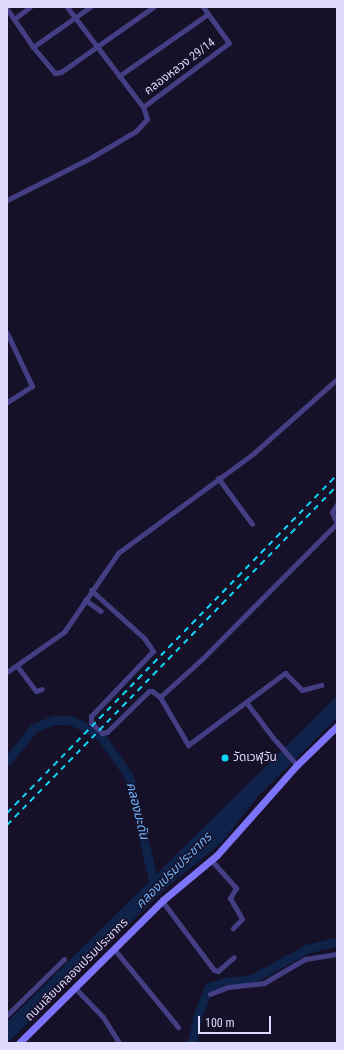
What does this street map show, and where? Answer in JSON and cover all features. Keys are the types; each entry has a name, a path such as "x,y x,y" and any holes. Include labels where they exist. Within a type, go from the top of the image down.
{"street":[{"path":"14,19 30,7"},
{"path":"7,200 92,157 136,131 146,119 142,107 68,7"},
{"path":"33,47 90,7"},
{"path":"7,9 33,47 55,72 61,72 153,7"},
{"path":"119,76 208,14 203,7"},
{"name":"คลองหลวง 29/14","path":"142,107 229,43 208,14"},
{"path":"7,333 32,386 7,402"},
{"path":"7,672 64,632 91,590 118,553 254,453 337,379"},
{"path":"218,478 252,524"},
{"path":"160,697 202,658 337,523 332,512 337,504"},
{"path":"91,590 144,638 153,651 91,716 91,723 104,733 149,691 160,697 188,745 285,673 302,690 321,685"},
{"path":"85,600 101,611"},
{"path":"17,666 36,691 42,690"},
{"path":"246,702 276,741 296,763"},
{"name":"ถนนเลียบคลองเปรมประชากร","path":"19,1043 162,901 211,860 296,763 337,727"},
{"path":"211,860 236,888 230,898 242,918 233,928"},
{"path":"162,901 214,970 218,971 234,956"},
{"path":"114,949 178,1027"},
{"path":"210,994 228,987 271,981 305,958 337,955"},
{"path":"7,1015 64,959"},
{"path":"75,988 104,1018 119,1043"}],"water":[{"name":"คลองเปรมประชากร","path":"337,696 337,718 258,796 222,842 166,888 7,1043 7,1022"}],"waterway":[{"name":"คลองมะดัน","path":"7,761 34,728 53,720 71,720 101,736 129,777 155,888"},
{"path":"190,1043 193,1039 198,1014 209,987 224,982 252,979 306,949 337,941"}],"railway":[{"path":"7,813 337,475"},
{"path":"7,825 337,486"}],"place":[{"name":"วัดเวฬุวัน","path":"225,758"}]}
